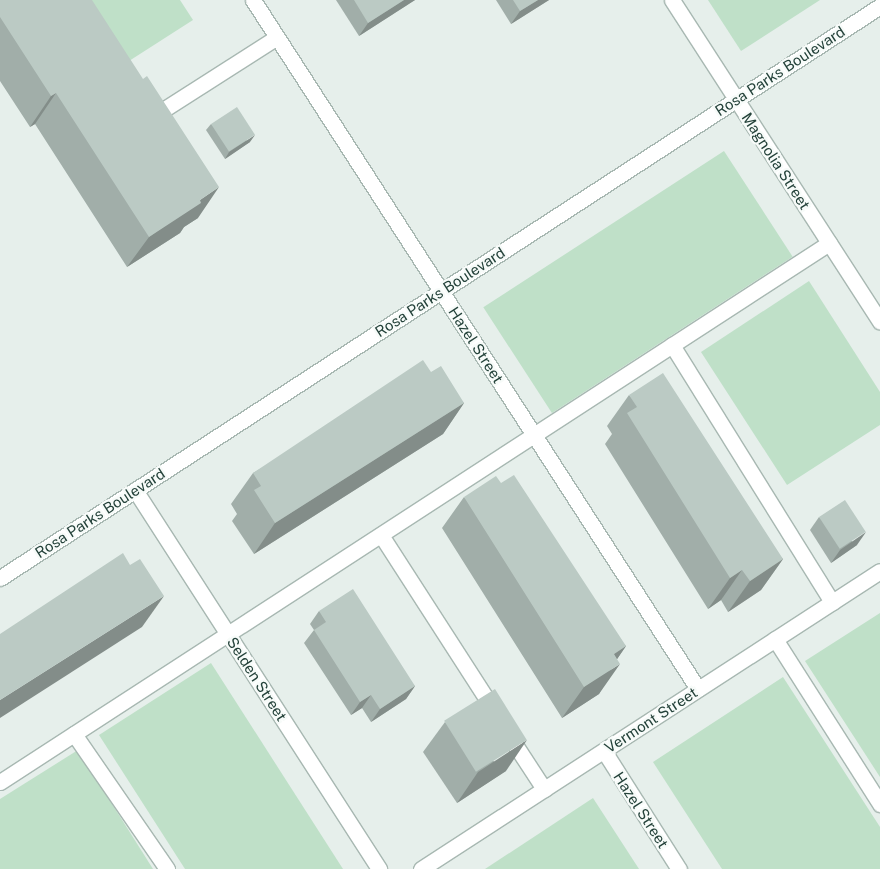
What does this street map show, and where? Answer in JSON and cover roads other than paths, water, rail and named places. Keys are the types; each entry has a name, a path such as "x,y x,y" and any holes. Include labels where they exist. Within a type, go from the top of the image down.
{"street":[{"name":"Hazel Street","path":"253,0 698,689"},
{"name":"Magnolia Street","path":"672,0 880,322"},
{"name":"Rosa Parks Boulevard","path":"0,578 880,6"},
{"path":"144,122 277,37"},
{"path":"0,782 829,243"},
{"path":"672,345 832,602"},
{"name":"Selden Street","path":"135,490 379,869"},
{"path":"381,534 544,789"},
{"name":"Vermont Street","path":"431,866 544,789 604,752 880,571"},
{"path":"775,639 880,804"},
{"path":"74,734 167,869"},
{"name":"Hazel Street","path":"604,752 679,869"}]}
